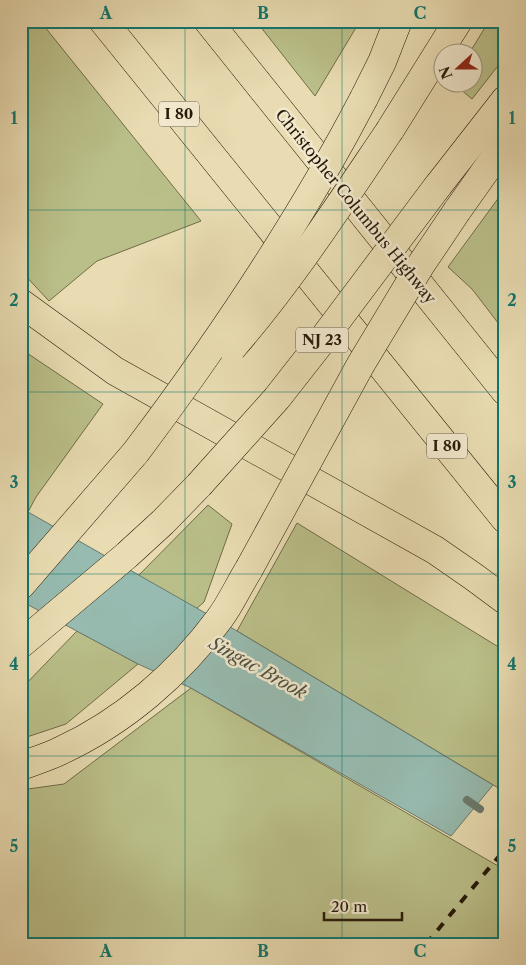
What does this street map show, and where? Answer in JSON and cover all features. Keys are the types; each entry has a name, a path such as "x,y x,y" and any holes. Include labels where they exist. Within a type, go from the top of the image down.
{"highway":[{"name":"I 80","path":"103,21 505,519"},
{"name":"Christopher Columbus Highway","path":"208,21 505,390"},
{"path":"136,452 227,327 296,221 336,153 382,62 398,21"},
{"path":"21,584 136,452 193,393 276,294 321,232 390,130 458,21"},
{"name":"NJ 23","path":"31,635 127,555 163,522 277,398 437,186 505,100"},
{"path":"21,766 60,751 99,730 134,706 158,687 201,642 221,616 249,569 365,357 420,266 505,143"},
{"path":"21,303 115,371 435,550 505,600"}],"green space":[{"path":"21,21 40,21 201,221 97,261 49,301 21,271"},
{"path":"256,21 360,21 315,96"},
{"path":"489,21 505,21 505,57 484,84 484,42 476,42"},
{"path":"464,92 478,92 472,99"},
{"path":"505,189 505,332 472,289 448,267"},
{"path":"21,349 103,404 36,497 28,512 21,508"},
{"path":"208,505 232,524 204,602 196,609 138,576"},
{"path":"297,523 505,651 505,792 237,631"},
{"path":"77,631 138,664 66,724 21,739 21,689"},
{"path":"191,688 505,870 505,944 21,944 21,790 64,784"}],"water":[{"path":"21,508 237,631 493,785 451,836 191,688 138,664 21,601"}],"waterway":[{"name":"Singac Brook","path":"467,800 480,809"}],"railway":[{"path":"426,944 505,849"}]}
